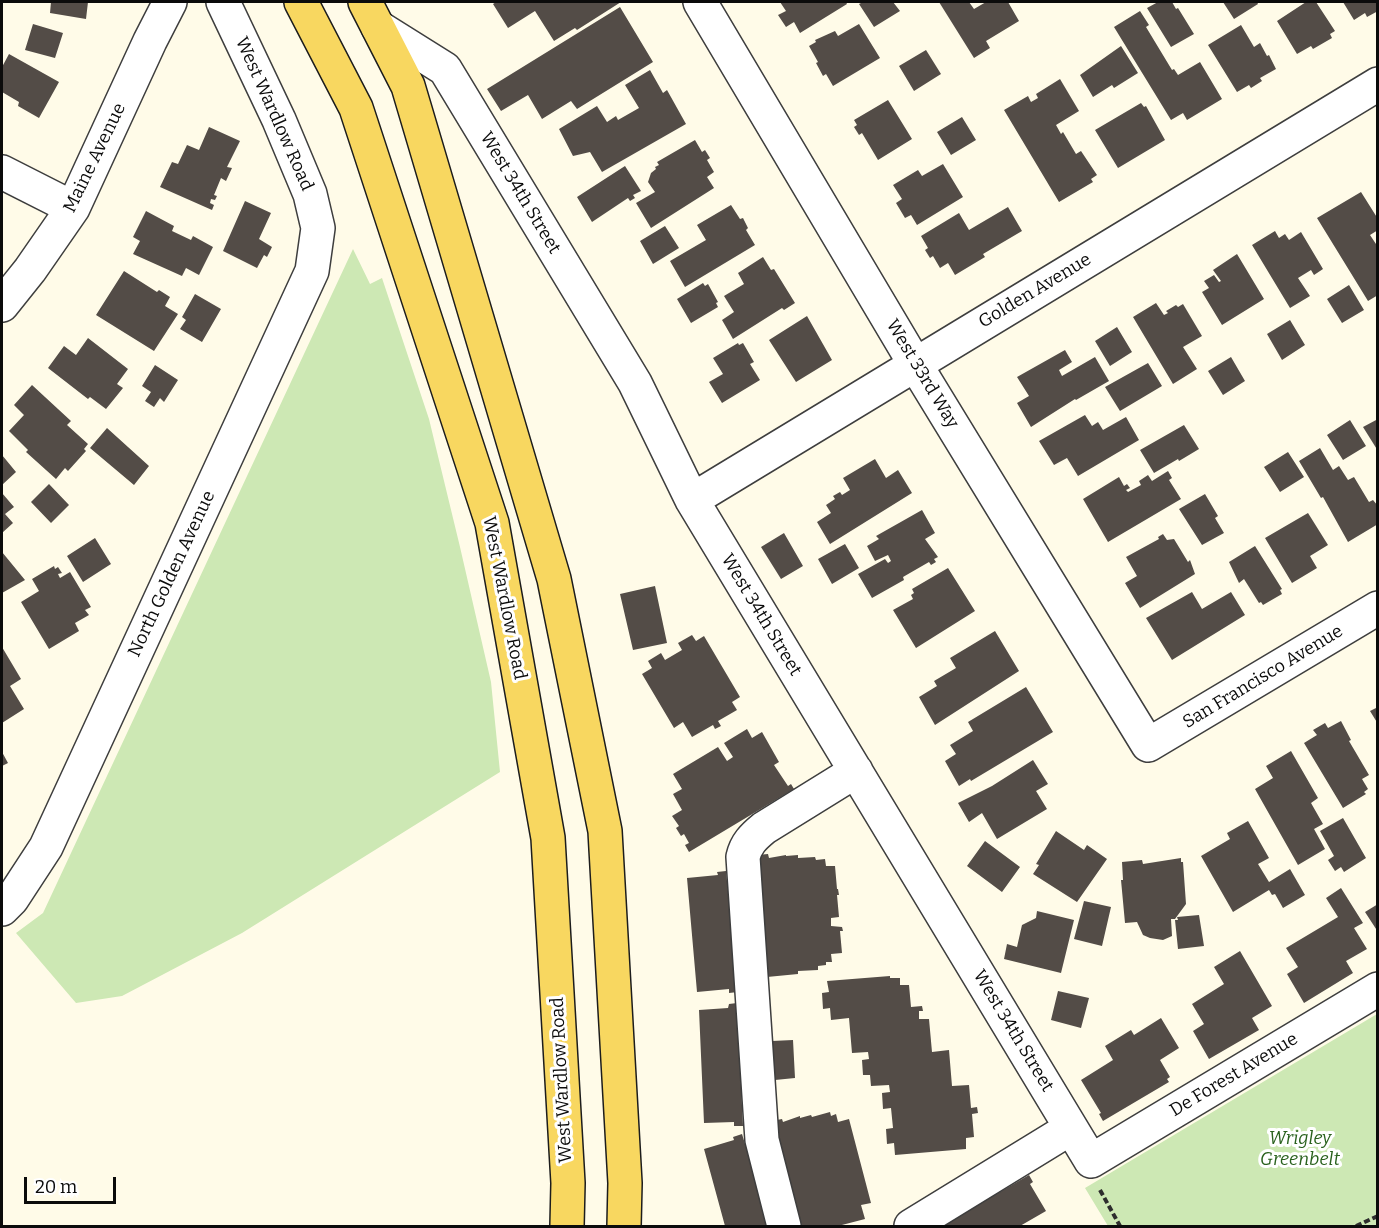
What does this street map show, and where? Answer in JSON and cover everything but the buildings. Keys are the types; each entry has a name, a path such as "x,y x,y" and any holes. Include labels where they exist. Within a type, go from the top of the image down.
{"main road":[{"name":"West Wardlow Road","path":"301,2 356,108 492,523 548,838 568,1183 567,1227"},
{"path":"371,14 408,86 556,591 605,831 625,1183 624,1227"}],"street":[{"name":"Maine Avenue","path":"2,305 30,270 73,208 170,2"},
{"name":"West Wardlow Road","path":"223,2 279,120 310,194 318,228"},
{"name":"West 33rd Way","path":"700,2 915,364 1148,745"},
{"name":"West 34th Street","path":"371,14 445,69 635,383 692,500 1091,1161"},
{"name":"Golden Avenue","path":"692,500 1377,84"},
{"path":"2,172 73,208"},
{"name":"North Golden Avenue","path":"2,909 12,899 51,836 312,271 318,228"},
{"name":"San Francisco Avenue","path":"1148,745 1377,609"},
{"path":"784,1227 762,1140 743,857 752,838 764,828 856,771"},
{"name":"De Forest Avenue","path":"1091,1161 1377,989"},
{"path":"911,1227 1071,1128"}],"path":[{"path":"1091,1161 1102,1197 1120,1227"},
{"path":"1356,1227 1377,1216"}],"green space":[{"path":"353,249 370,284 382,278 429,419 491,682 500,772 242,933 122,996 76,1003 16,933 43,913"},
{"name":"Wrigley Greenbelt","path":"1377,1014 1377,1226 1108,1226 1085,1188"}]}
